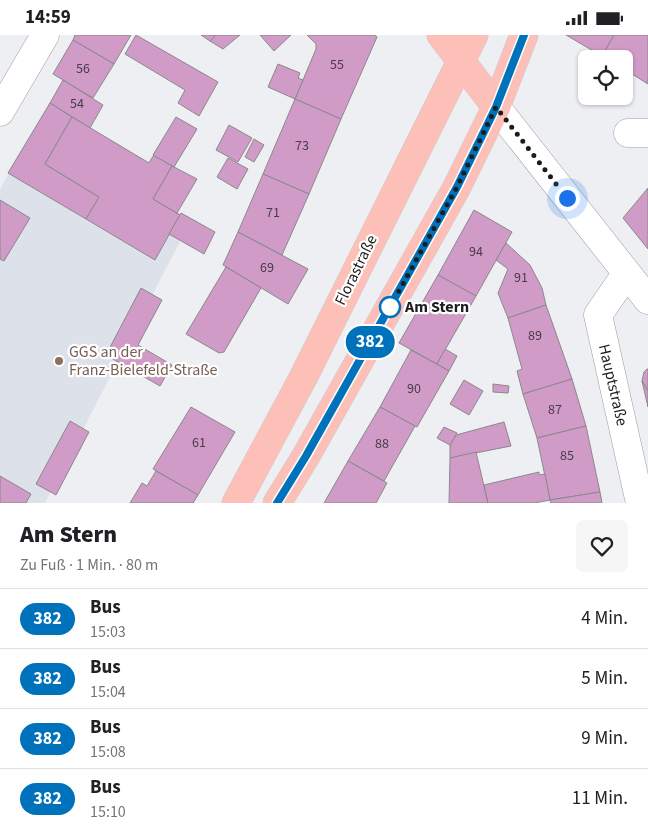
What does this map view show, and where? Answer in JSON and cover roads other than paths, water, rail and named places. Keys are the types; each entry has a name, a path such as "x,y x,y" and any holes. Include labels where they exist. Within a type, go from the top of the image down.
{"main road":[{"path":"441,35 462,60 496,107"},
{"name":"Florastraße","path":"236,503 304,376 474,35"},
{"path":"277,503 306,456 457,187 496,107 524,35"}],"street":[{"path":"0,111 45,35"},
{"path":"496,107 648,300"},
{"name":"Hauptstraße","path":"626,273 598,315 640,503"}],"place":[{"name":"Am Stern","path":"390,307"},
{"name":"GGS an der Franz-Bielefeld-Straße","path":"59,361"}]}
